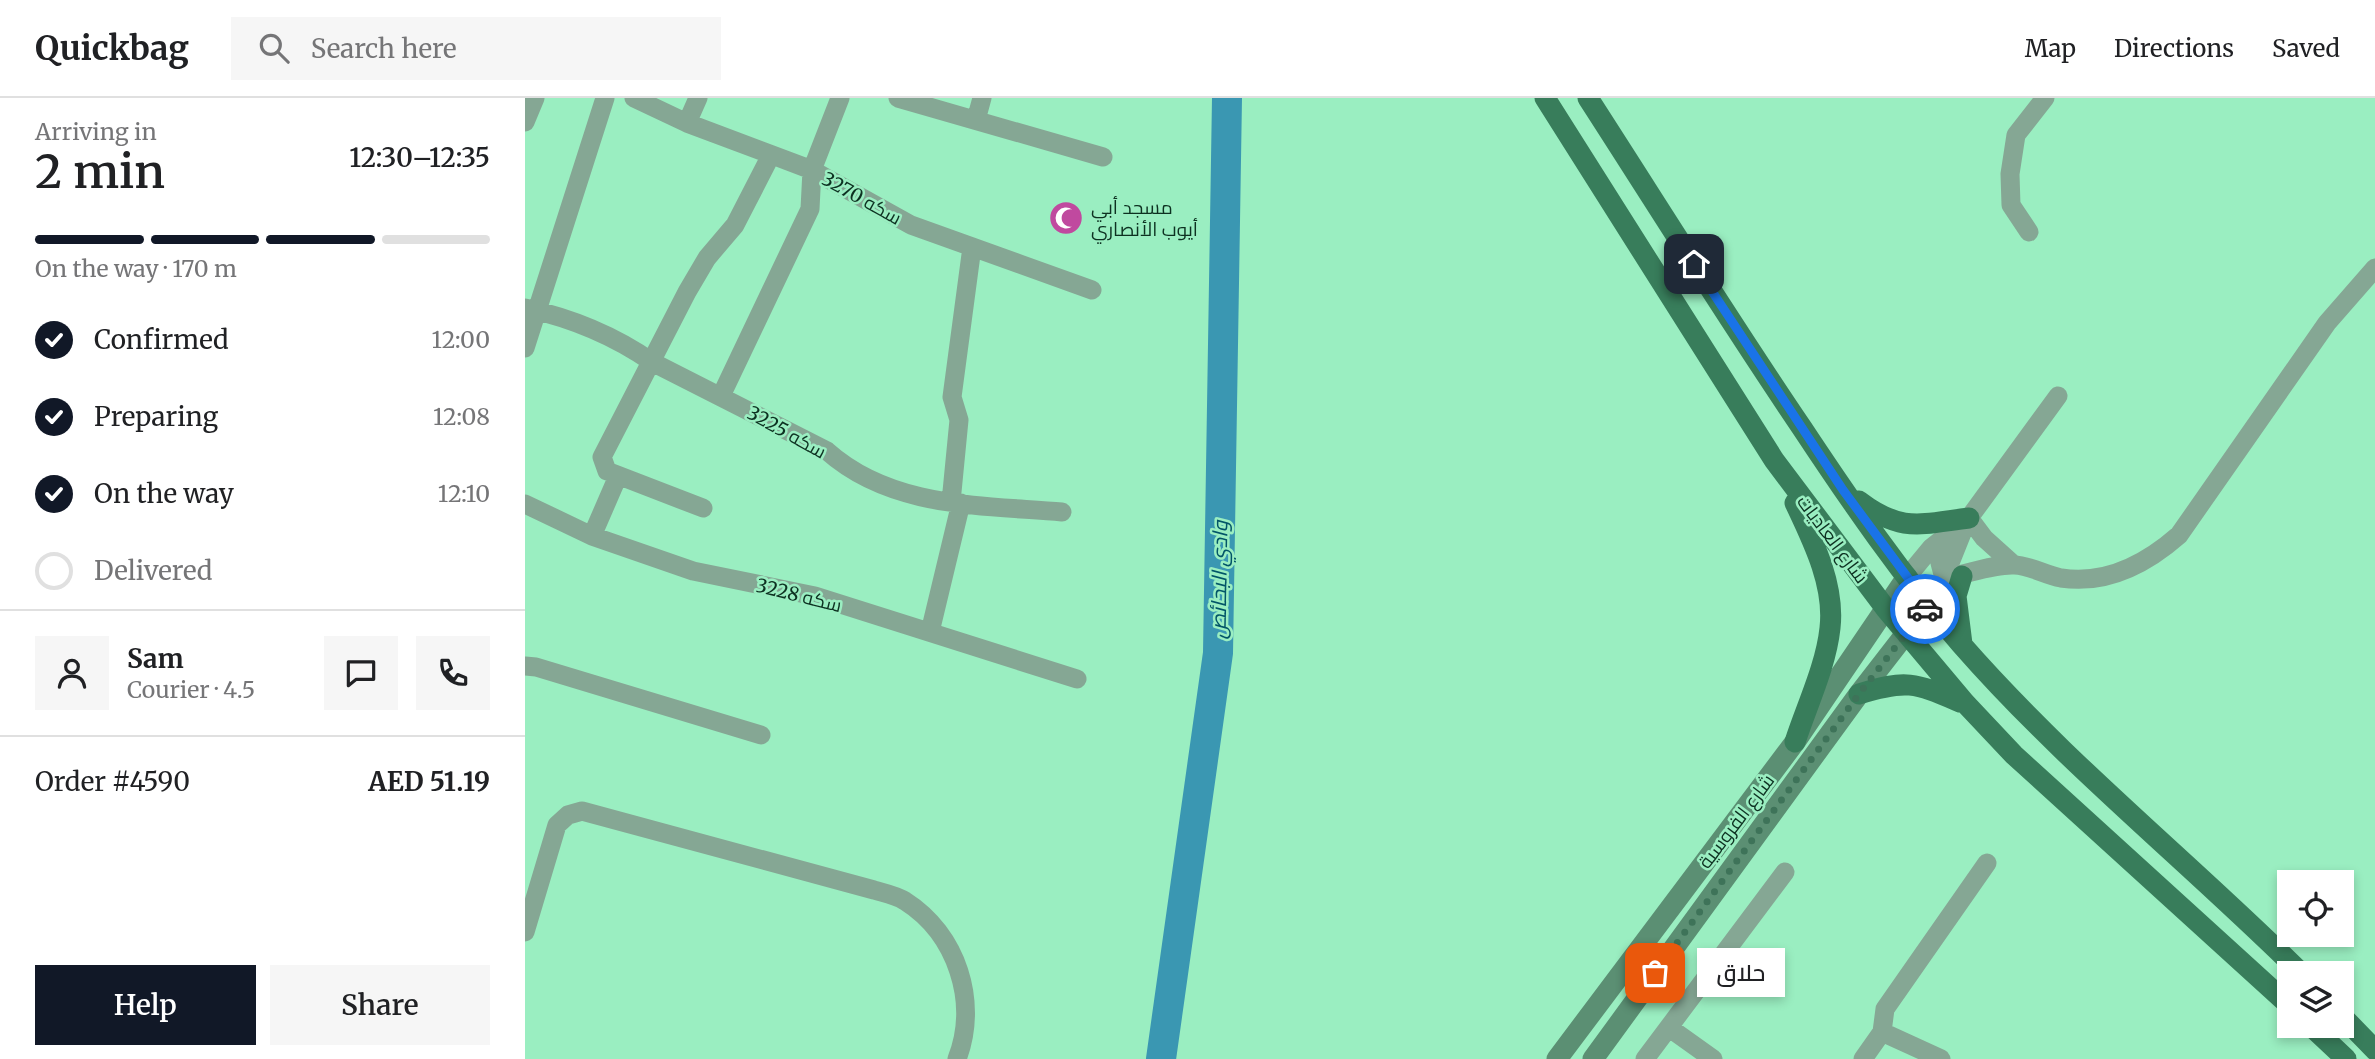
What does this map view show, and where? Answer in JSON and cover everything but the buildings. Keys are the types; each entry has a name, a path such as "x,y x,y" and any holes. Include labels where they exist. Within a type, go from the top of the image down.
{"main road":[{"name":"شارع العاديات","path":"1545,98 1774,460 1886,609 1965,703 2014,755 2277,994"},
{"name":"شارع العاديات","path":"1588,98 1752,355 1843,490 1928,605 1963,646 2115,801 2288,961"},
{"path":"1774,460 1822,567 1830,602 1830,627 1824,655 1795,742"},
{"path":"1843,490 1880,517 1896,523 1919,524 1969,517"},
{"name":"شارع الفروسية","path":"1557,1059 1795,742 1907,577"},
{"path":"1953,577 1963,646"},
{"name":"شارع الفروسية","path":"1593,1059 1859,694 1928,605"},
{"path":"1859,694 1893,683 1917,684 1965,703"},
{"path":"2354,1028 2375,1049"},
{"path":"2324,1038 2346,1059"}],"street":[{"path":"525,122 535,98"},
{"path":"525,348 532,309 605,98"},
{"name":"سكه 3270","path":"634,98 687,123 812,170 911,225 1092,290"},
{"path":"687,123 698,98"},
{"path":"721,396 810,209 812,170 840,98"},
{"path":"898,98 1103,157"},
{"path":"976,120 982,98"},
{"path":"2029,232 2011,205 2010,174 2016,135 2045,98"},
{"path":"703,509 607,471 602,457 687,292 707,258 735,225 771,155"},
{"path":"930,632 956,503 959,420 952,397 972,247"},
{"path":"1969,517 1984,538 2014,565 2060,578 2086,580 2136,566 2159,552 2179,535 2327,323 2375,268"},
{"name":"سكه 3225","path":"532,309 593,328 652,362 827,451 850,471 873,483 956,503 1062,512"},
{"path":"1907,577 1941,540 1969,517 2058,396"},
{"path":"592,536 618,476"},
{"name":"سكه 3228","path":"525,504 592,536 693,571 815,596 1077,679"},
{"path":"1928,605 1953,577 1969,517"},
{"path":"1941,540 1940,563 1953,577"},
{"path":"1953,577 2014,565"},
{"path":"525,666 536,667 761,735"},
{"path":"525,932 557,825 568,815 582,811 874,890 902,899 924,915 941,934 954,958 962,981 966,1007 964,1032 957,1059"},
{"path":"1863,1059 1882,1032 1885,1009 1987,863"},
{"path":"1645,1059 1671,1029 1785,872"},
{"path":"1671,1029 1713,1059"},
{"path":"1882,1032 1941,1059"}],"waterway":[{"name":"وادي البحائص","path":"1161,1059 1218,653 1227,98"}],"way so far":[{"path":"1655,973 1859,694 1925,609"}],"place":[{"name":"مسجد أبي أيوب الأنصاري","path":"1066,218"},
{"name":"حلاق","path":"1655,973"}],"route":[{"path":"1694,264 1843,490 1928,605 1925,609"}]}
